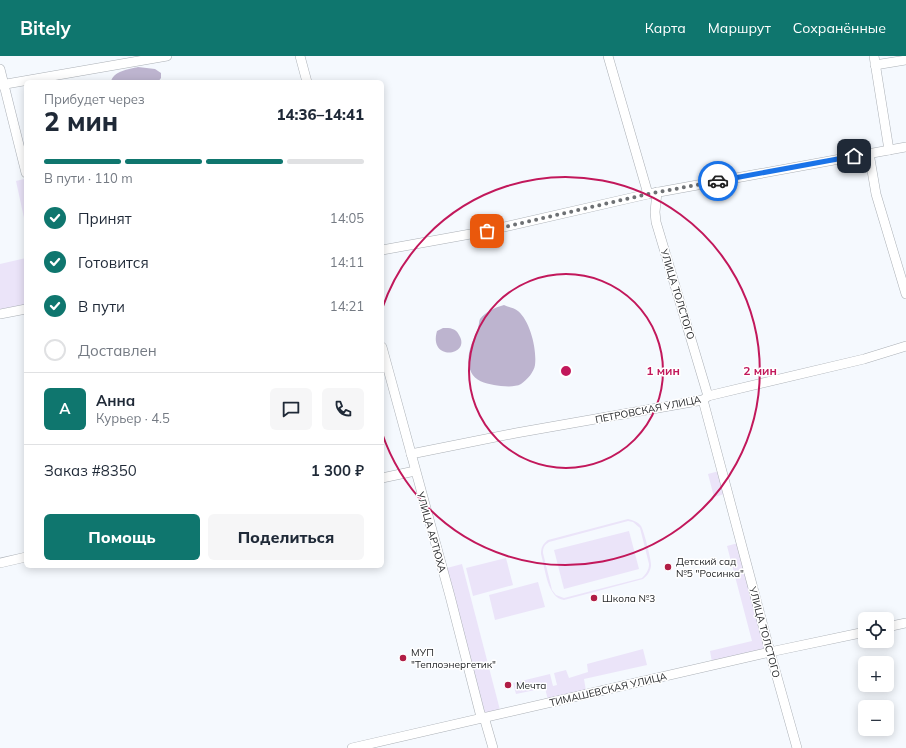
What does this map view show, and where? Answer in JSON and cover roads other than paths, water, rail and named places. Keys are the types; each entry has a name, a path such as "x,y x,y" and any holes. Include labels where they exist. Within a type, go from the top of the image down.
{"street":[{"path":"26,80 167,56"},
{"path":"300,56 306,80"},
{"name":"УЛИЦА ТОЛСТОГО","path":"608,56 652,193 656,222 705,398 770,652 797,748"},
{"path":"889,150 875,61 906,60"},
{"path":"0,69 2,84 24,166"},
{"path":"2,84 24,80"},
{"path":"384,250 487,231 652,193 906,147"},
{"path":"869,154 876,194 906,294"},
{"path":"0,314 24,309"},
{"name":"ПЕТРОВСКАЯ УЛИЦА","path":"411,454 705,398 864,359 906,346"},
{"name":"УЛИЦА АРТЮХА","path":"384,355 482,717 493,748"},
{"path":"384,478 415,471"},
{"path":"0,563 24,557"},
{"path":"894,626 906,623"},
{"name":"ТИМАШЕВСКАЯ УЛИЦА","path":"352,748 482,717 858,633"}],"place":[{"name":"Детский сад №5 \"Росинка\"","path":"668,567"},
{"name":"Школа №3","path":"594,598"},
{"name":"МУП \"Теплоэнергетик\"","path":"403,658"},
{"name":"Мечта","path":"508,685"}]}
